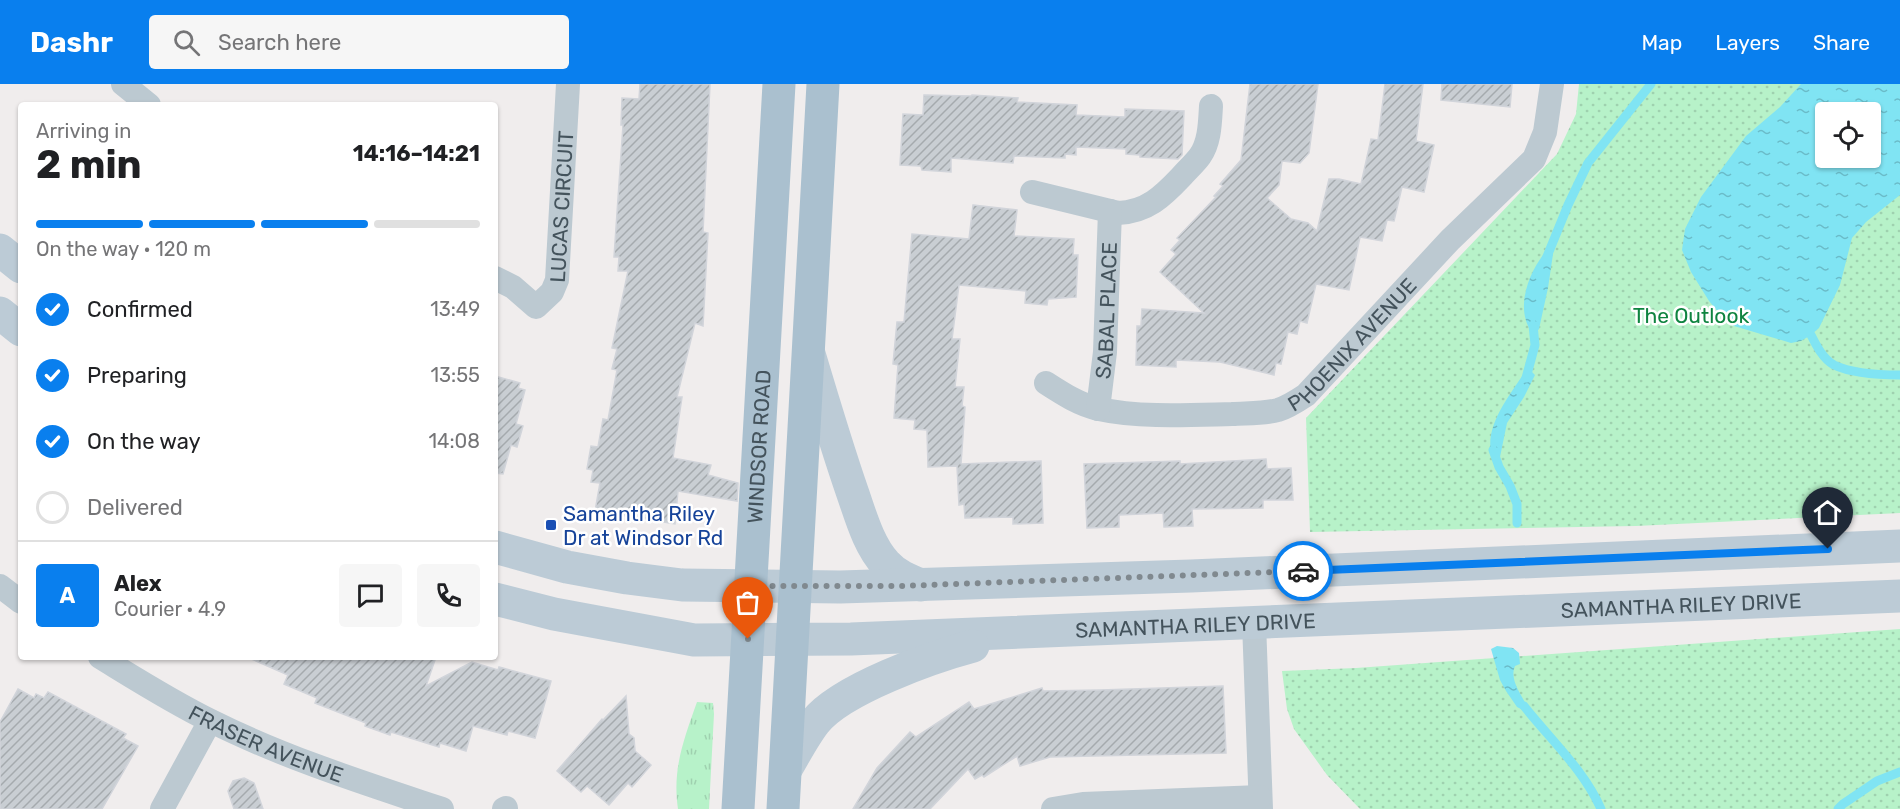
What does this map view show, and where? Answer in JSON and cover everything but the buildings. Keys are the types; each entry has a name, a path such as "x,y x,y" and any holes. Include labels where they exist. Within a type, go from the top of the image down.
{"main road":[{"name":"WINDSOR ROAD","path":"738,809 779,84"},
{"path":"783,809 823,84"},
{"path":"0,250 18,265"},
{"path":"0,313 18,328"},
{"path":"808,349 836,442 877,553 892,570 903,578 921,585"},
{"path":"498,548 567,567 627,578 682,585 795,587 921,585 1900,546"},
{"name":"SAMANTHA RILEY DRIVE","path":"498,600 576,619 694,639 850,639 1900,596"},
{"path":"786,769 815,722 825,712 848,697 922,662 1017,633"}],"street":[{"path":"123,84 145,102"},
{"name":"LUCAS CIRCUIT","path":"498,280 513,287 536,307 552,292 558,271 568,84"},
{"name":"PHOENIX AVENUE","path":"1046,383 1064,395 1098,409 1120,413 1201,415 1259,413 1277,411 1292,404 1306,395 1458,231 1534,159 1545,132 1552,84"},
{"name":"SABAL PLACE","path":"1032,192 1118,213 1139,210 1152,204 1163,196 1201,155 1209,131 1210,106"},
{"name":"SABAL PLACE","path":"1098,409 1105,352 1110,211"},
{"path":"0,586 18,600"},
{"path":"1053,809 1083,804 1261,803 1254,623"},
{"name":"FRASER AVENUE","path":"105,660 210,721 307,763 442,809"},
{"path":"162,809 210,721"}],"green space":[{"name":"The Outlook","path":"1579,84 1900,84 1900,513 1636,526 1310,532 1306,418 1557,154 1576,114"},
{"path":"1900,629 1900,809 1360,809 1327,775 1294,729 1287,709 1282,671 1356,668"},
{"path":"697,702 713,703 709,809 678,809 678,767"}],"water":[{"path":"1801,84 1900,84 1900,195 1866,222 1852,238 1840,285 1819,328 1801,341 1791,343 1734,326 1724,319 1709,301 1691,272 1682,250 1685,229 1701,197 1746,136 1780,107"},
{"path":"1550,247 1553,254 1548,288 1539,329 1534,335 1524,314 1526,289 1536,266"},
{"path":"1529,369 1535,375 1507,423 1500,457 1494,464 1491,451 1493,427 1504,403 1526,370"},
{"path":"1497,646 1513,648 1519,653 1520,664 1515,666 1514,678 1530,714 1517,707 1500,680 1491,649"}],"waterway":[{"path":"1546,259 1588,163 1651,84"},
{"path":"1526,378 1535,345 1533,325"},
{"path":"1811,335 1823,356 1834,365 1858,372 1900,375"},
{"path":"1493,450 1517,504 1517,523"},
{"path":"1524,706 1576,768 1601,809"},
{"path":"1838,809 1877,781 1900,772"}],"way so far":[{"path":"748,639 750,586 901,586 1303,571"}],"place":[{"name":"Samantha Riley Dr at Windsor Rd","path":"551,525"}],"route":[{"path":"1303,571 1828,549"}]}
